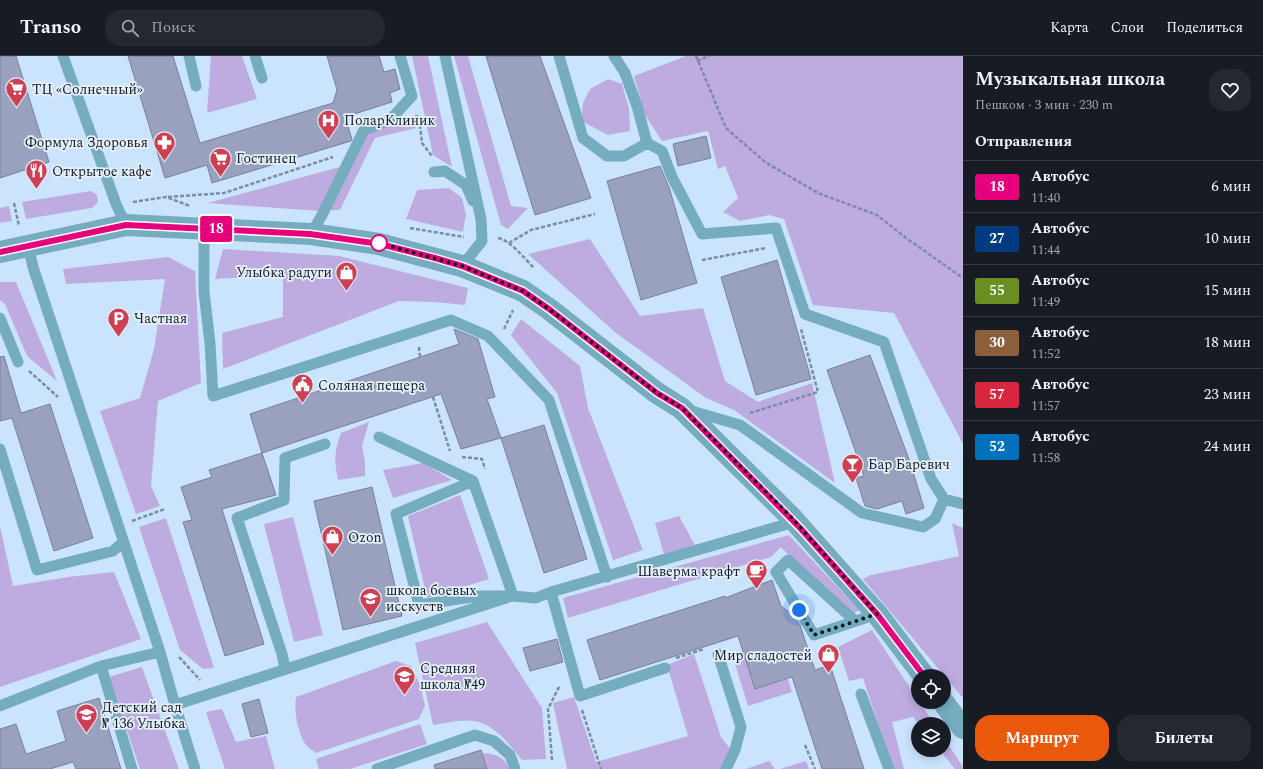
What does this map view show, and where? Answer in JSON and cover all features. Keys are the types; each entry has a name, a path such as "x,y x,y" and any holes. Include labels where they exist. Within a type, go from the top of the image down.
{"street":[{"path":"0,252 24,238 126,225 310,234 380,244 462,266 523,291 549,309 657,393 682,408 792,518 877,614 919,669"},
{"path":"948,709 963,728"}],"lane":[{"path":"64,56 116,204 126,225"},
{"path":"189,56 196,86"},
{"path":"255,56 262,78"},
{"path":"310,234 322,215 364,130 390,120 412,96 400,56"},
{"path":"445,56 481,219 482,241 462,266"},
{"path":"560,56 584,138 607,156 624,156 647,143"},
{"path":"614,56 625,73 637,106 647,143 662,151 672,177 702,234 776,228 805,314 884,342 930,479 944,499 963,504"},
{"path":"434,172 445,171 466,185 481,219"},
{"path":"204,228 204,292 210,343 213,396 451,320 482,333 488,336 549,400 606,577"},
{"path":"24,238 160,652 195,769"},
{"path":"0,318 18,362"},
{"path":"682,408 740,425 862,513 923,527 935,519 944,499"},
{"path":"379,437 473,481 512,596"},
{"path":"285,668 282,654 237,518 284,500 284,458 325,444"},
{"path":"0,448 37,570 113,551 123,542"},
{"path":"473,481 396,514 419,604 478,596 536,598 551,592 784,525 792,518"},
{"path":"855,621 788,560 776,572 814,635 855,621 866,619 877,614"},
{"path":"551,592 580,696 665,668"},
{"path":"176,705 285,668 512,596"},
{"path":"0,706 100,666 160,652"},
{"path":"718,654 741,727 735,750 726,769"},
{"path":"100,666 132,769"},
{"path":"861,694 889,769"},
{"path":"377,769 475,735 494,740 510,755 515,769"}],"path":[{"path":"696,56 726,128 765,162 818,193 877,215 906,238 963,278"},
{"path":"697,61 709,56"},
{"path":"419,118 421,131"},
{"path":"166,197 224,193 353,151"},
{"path":"14,203 24,238"},
{"path":"510,243 531,230 595,214"},
{"path":"461,237 482,241 500,238 510,243 534,268"},
{"path":"702,260 770,247"},
{"path":"503,330 515,306"},
{"path":"744,415 818,392 799,323"},
{"path":"18,362 52,391"},
{"path":"130,522 165,510"},
{"path":"175,653 200,681"},
{"path":"581,708 601,769"},
{"path":"548,709 552,760"},
{"path":"805,746 815,769"}],"shaded area":[{"path":"211,56 242,56 257,99 207,113"},
{"path":"412,56 428,56 452,167 433,155"},
{"path":"454,56 468,56 511,206 528,208 508,229 501,225"},
{"path":"686,56 963,56 963,444 894,313 813,305 784,219 769,215 740,221 723,212 738,198 725,166 718,169 708,131 662,141 645,115 634,76"},
{"path":"608,79 622,84 629,109 630,131 608,135 581,121 583,103 590,89"},
{"path":"412,118 416,128 375,138 340,210 329,210 365,134"},
{"path":"340,167 319,211 208,203 332,169"},
{"path":"449,188 462,198 466,214 463,232 406,219 417,190"},
{"path":"91,191 97,195 98,202 92,208 26,219 22,202"},
{"path":"9,206 12,221 0,223 0,208"},
{"path":"590,239 640,316 703,308 725,381 758,402 812,383 835,483 734,410 706,398 616,333 528,254"},
{"path":"223,249 339,256 468,288 465,305 399,301 223,369 222,333 283,317 283,275 215,279"},
{"path":"168,257 195,271 201,383 158,401 151,486 160,506 136,514 100,411 140,398 154,349 165,279 66,284 63,269"},
{"path":"0,282 16,282 57,381 27,356 5,304 0,300"},
{"path":"521,319 580,366 588,408 643,550 613,560 557,393 511,335"},
{"path":"369,422 362,446 365,462 365,476 338,480 335,456 341,433"},
{"path":"423,463 452,480 393,498 383,470"},
{"path":"460,495 489,579 427,598 408,516"},
{"path":"679,516 695,545 664,554 655,523"},
{"path":"293,517 323,635 294,642 264,524"},
{"path":"166,518 214,668 203,669 180,650 139,527"},
{"path":"952,523 963,528 963,698 951,684 951,669 939,669 863,579 871,575 959,556"},
{"path":"0,526 13,586 68,577 114,572 141,639 0,687"},
{"path":"789,535 859,610 853,614 800,567 781,547 771,557 568,618 563,598"},
{"path":"487,622 542,708 546,759 522,760 501,736 488,726 481,723 464,720 433,725 415,643"},
{"path":"872,630 911,689 911,709 924,709 930,717 911,717 892,722 904,769 893,769 863,678 849,681 838,647"},
{"path":"743,651 755,689 788,679 792,692 748,706 732,654"},
{"path":"694,654 721,737 732,751 721,769 567,769 553,703 574,697 596,762 688,736 667,665"},
{"path":"396,661 411,666 420,685 425,705 419,719 316,753 306,745 298,726 295,708 296,697"},
{"path":"142,667 179,769 140,769 109,677"},
{"path":"222,709 236,742 266,736 275,769 225,769 206,712"},
{"path":"420,724 427,744 350,769 319,769 316,759"},
{"path":"951,749 963,767 963,769 955,769 946,757 951,757"},
{"path":"482,753 495,755 502,758 509,769 487,769"},
{"path":"769,761 775,769 746,769"},
{"path":"806,761 809,769 780,769"}],"building":[{"name":"ТЦ «Солнечный»","path":"0,56 16,56 49,162 0,178"},
{"path":"128,56 173,56 200,143 333,103 337,90 327,56 379,56 384,72 395,69 400,89 390,93 392,102 345,117 352,139 351,141 212,183 207,165 165,178"},
{"path":"486,56 540,56 591,198 535,215"},
{"path":"706,136 711,158 678,166 673,144"},
{"path":"660,166 669,187 697,283 641,300 607,181"},
{"path":"777,260 811,379 756,395 721,277"},
{"path":"454,329 478,339 495,397 487,399 501,438 461,449 441,394 262,453 250,414 459,344"},
{"path":"870,355 910,462 924,508 906,514 902,501 877,509 865,506 856,478 864,476 827,370"},
{"path":"4,356 21,413 50,404 93,538 54,551 12,418 0,421 0,357"},
{"path":"544,425 587,559 544,573 501,438"},
{"path":"262,453 276,495 222,509 264,644 225,656 183,522 192,520 181,487 212,477 209,470"},
{"path":"372,487 402,616 343,630 314,501"},
{"path":"772,580 781,606 794,616 800,625 815,670 830,665 864,769 822,769 792,677 755,689 738,636 600,680 587,640 725,596 725,598"},
{"path":"557,639 563,662 530,671 523,648"},
{"name":"Детский сад № 136 Улыбка","path":"99,698 121,769 76,769 73,762 50,769 0,769 0,729 16,724 26,754 66,741 57,711"},
{"path":"259,699 268,733 251,737 242,704"},
{"path":"481,750 487,769 435,769 434,765"}],"bus line":[{"name":"18","path":"0,252 126,225 310,234 380,244 435,258 462,266 523,291 549,309 657,393 682,408 792,518 877,614 919,669"}],"place":[{"name":"ТЦ «Солнечный»","path":"16,108"},
{"name":"ПоларКлиник","path":"329,140"},
{"name":"Формула Здоровья","path":"164,162"},
{"name":"Гостинец","path":"220,178"},
{"name":"Открытое кафе","path":"37,190"},
{"name":"Улыбка радуги","path":"347,292"},
{"name":"Частная","path":"119,338"},
{"name":"Соляная пещера","path":"303,404"},
{"name":"Бар Баревич","path":"853,484"},
{"name":"Ozon","path":"332,556"},
{"name":"Шаверма крафт","path":"756,590"},
{"name":"школа боевых исскуств","path":"371,618"},
{"name":"Мир сладостей","path":"828,674"},
{"name":"Средняя школа №49","path":"404,696"},
{"name":"Детский сад № 136 Улыбка","path":"87,734"}],"route":[{"path":"379,243 462,266 523,291 549,309 657,393 682,408 792,518 877,614 866,619 855,621 814,635 799,610"}]}
